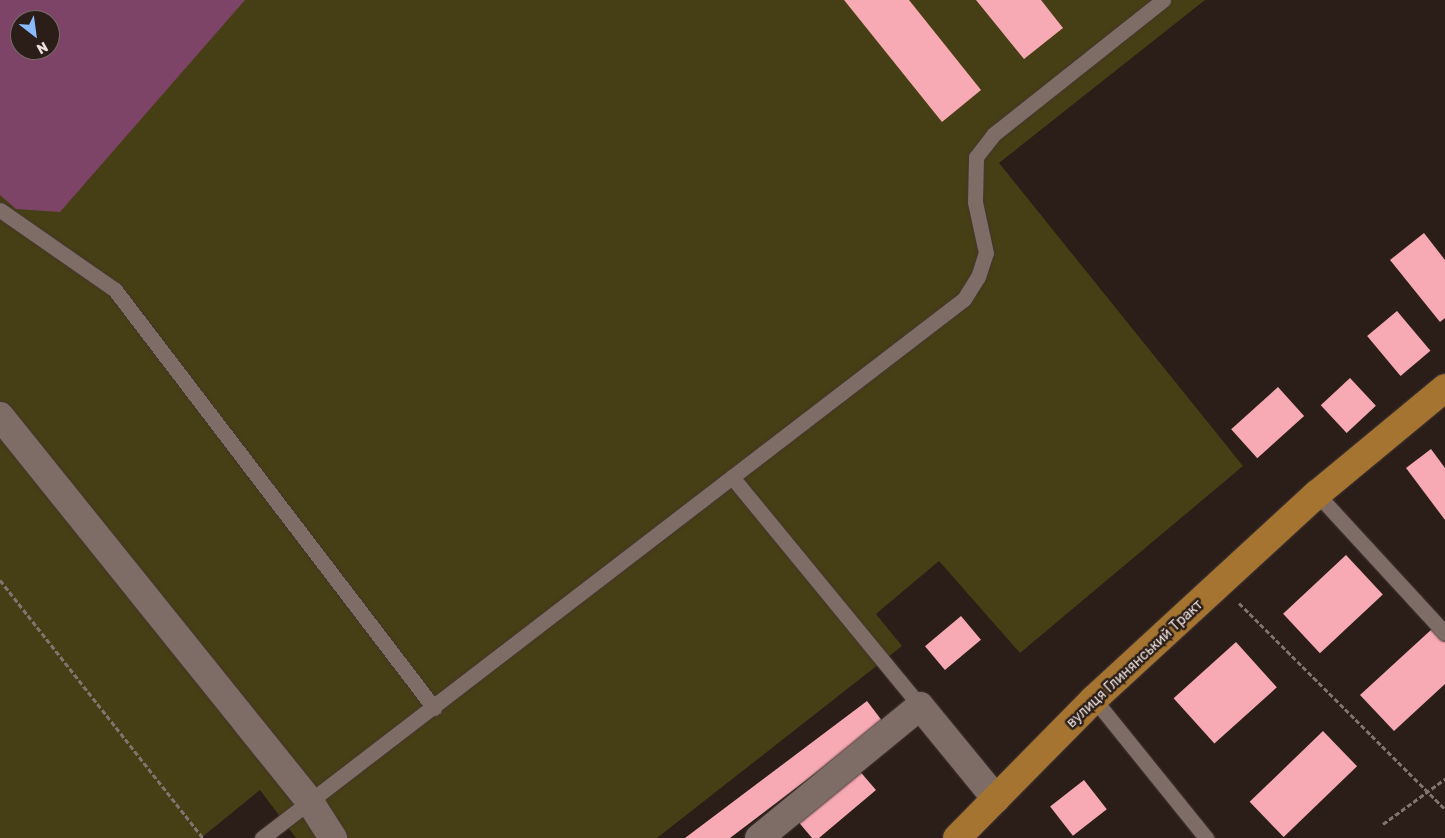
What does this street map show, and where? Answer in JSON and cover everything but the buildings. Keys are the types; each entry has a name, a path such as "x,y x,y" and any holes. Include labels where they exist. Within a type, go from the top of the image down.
{"main road":[{"name":"вулиця Глинянський Тракт","path":"957,838 1094,699 1316,494 1445,388"}],"street":[{"path":"0,416 310,802 333,838"},
{"path":"758,838 920,706 996,799"}],"lane":[{"path":"262,838 434,708 964,299 978,277 986,253 975,202 976,157 994,134 1163,0"},
{"path":"0,210 115,290 434,708"},
{"path":"732,477 920,706"},
{"path":"1316,494 1445,633"},
{"path":"1094,699 1206,838"}],"path":[{"path":"0,580 203,838"},
{"path":"1236,600 1445,809"},
{"path":"1383,824 1429,793 1445,779"}],"shaded area":[{"path":"0,0 1205,0 999,163 1243,466 1020,653 939,561 876,614 902,646 657,838 296,838 260,790 201,838 0,838"},
{"path":"0,0 245,0 60,212 16,209 0,195"}]}
